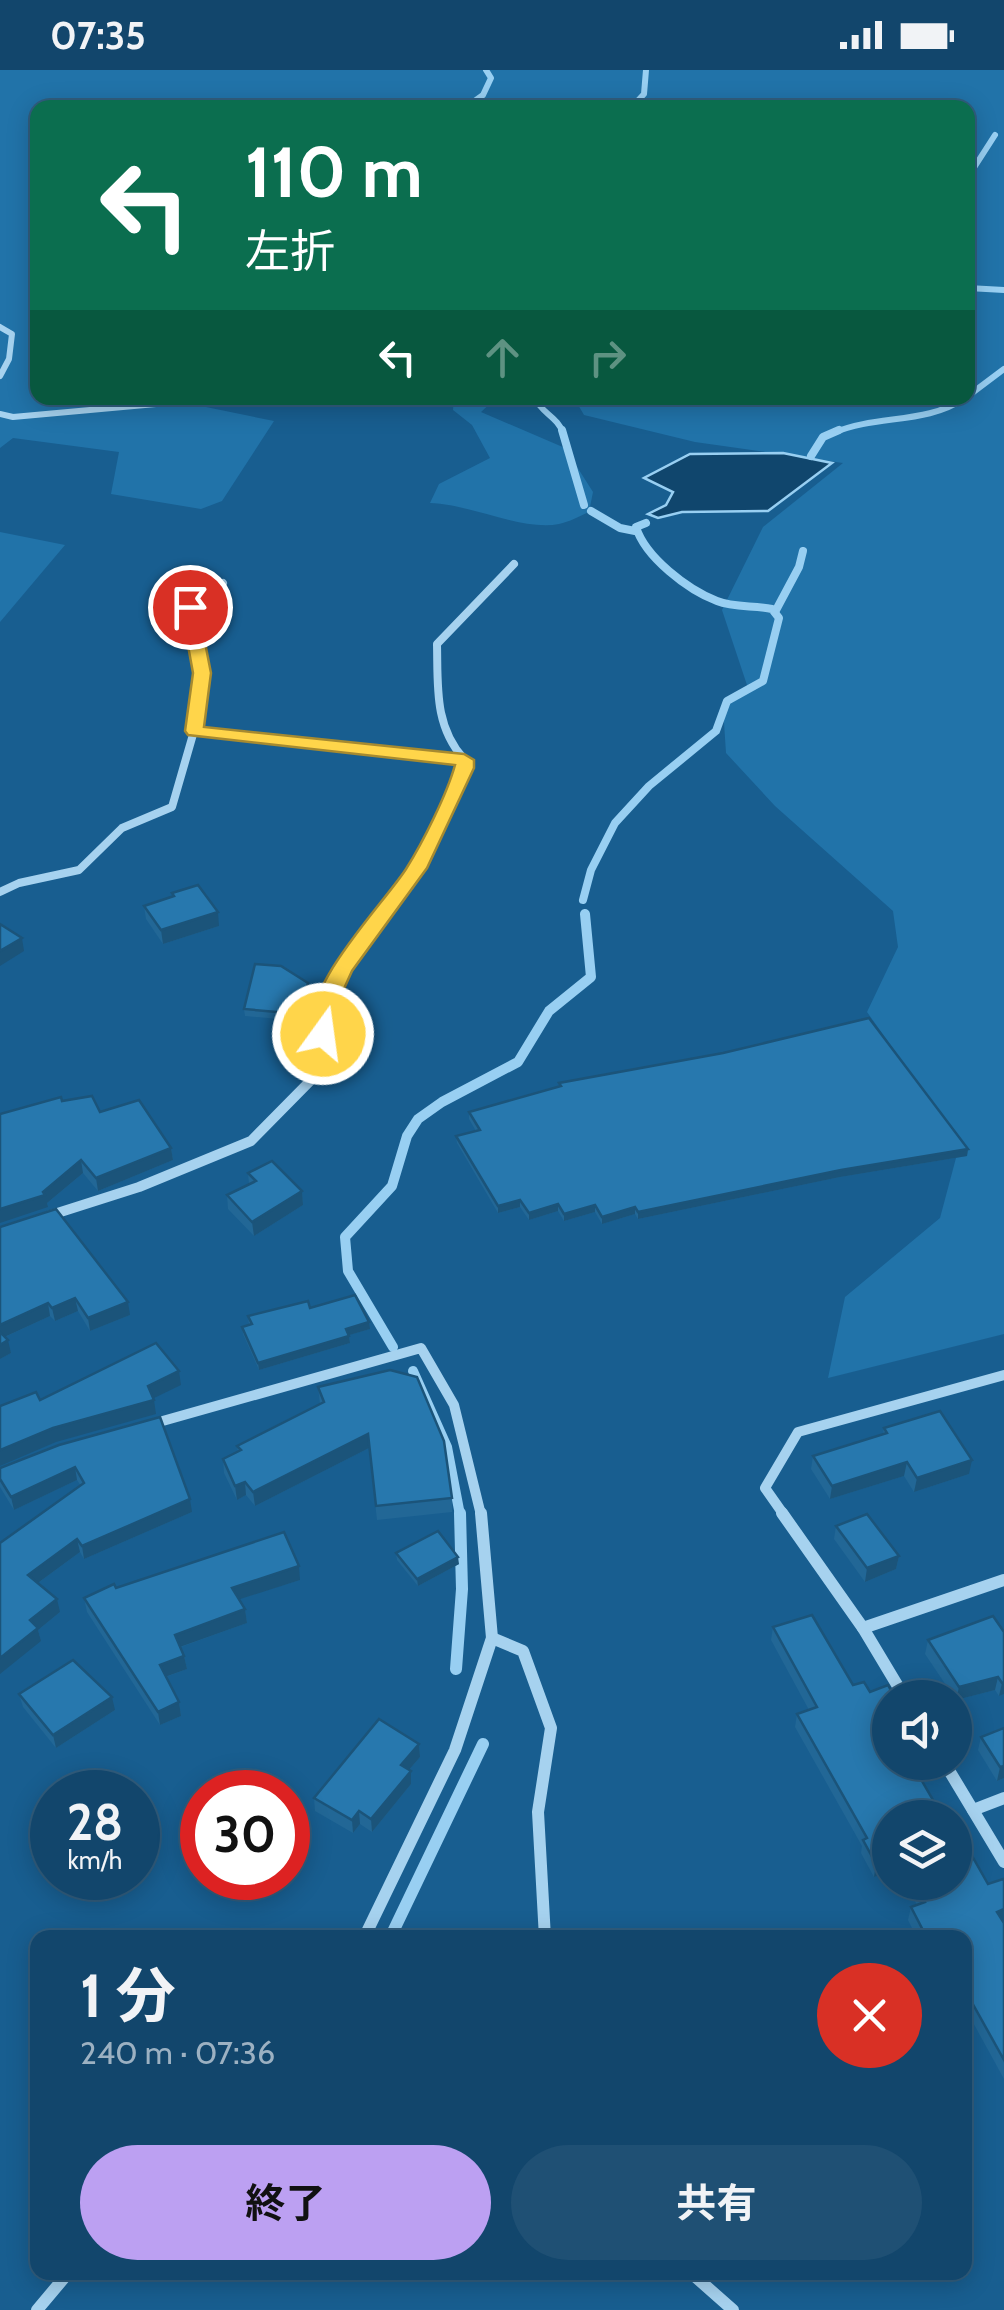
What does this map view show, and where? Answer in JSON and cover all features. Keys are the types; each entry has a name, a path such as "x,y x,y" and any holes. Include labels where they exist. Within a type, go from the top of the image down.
{"street":[{"path":"0,327 12,334 9,359 0,376"},
{"path":"0,414 14,418 157,405"},
{"path":"35,1221 251,1141 319,1072 323,1056 322,1013 342,970 417,868 464,768 464,760 448,745 441,720 437,644 514,564"},
{"path":"0,892 19,883 78,870 122,828 172,807 194,731 202,673 190,607 224,583"},
{"path":"194,731 464,760"},
{"path":"136,1429 421,1348 454,1405 484,1527 492,1638 455,1750 368,1930"},
{"path":"894,1680 765,1488 798,1432 1004,1375"},
{"path":"862,1628 1004,1580"},
{"path":"492,1638 523,1651 551,1728 538,1812 545,1930"},
{"path":"955,1780 1004,1862"},
{"path":"973,1810 1004,1798"},
{"path":"37,2310 61,2280"},
{"path":"699,2280 733,2310"}],"shaded area":[{"path":"0,70 1004,70 1004,1334 828,1378 845,1297 940,1218 960,1143 867,1012 898,947 893,911 775,806 726,753 723,707 748,688 722,610 763,527 843,463 695,442 584,415 578,405 975,405 975,100 30,100 30,405 196,405 274,421 222,501 201,509 111,494 119,452 13,438 0,448"},
{"path":"453,405 488,405 481,412 565,448 593,492 589,512 563,523 544,525 430,503 439,484 490,458 472,425 453,410"},
{"path":"783,453 832,463 768,511 682,512 658,518 648,514 666,505 673,492 644,478 690,454"},
{"path":"0,532 65,545 0,622"}],"building":[{"path":"198,885 218,912 161,930 144,906"},
{"path":"0,924 22,938 0,951"},
{"path":"255,964 281,966 308,983 299,1014 244,1009"},
{"path":"869,1018 968,1149 841,1170 638,1212 635,1207 602,1217 595,1205 564,1214 558,1204 529,1213 520,1200 498,1206 456,1136 480,1130 469,1112 561,1086 559,1083 723,1053"},
{"path":"92,1096 100,1112 139,1100 171,1148 96,1178 81,1160 43,1192 45,1195 0,1209 0,1114 61,1097 62,1101"},
{"path":"272,1161 302,1191 252,1222 227,1195 256,1181 248,1173"},
{"path":"56,1209 128,1302 88,1318 75,1298 52,1308 48,1303 0,1325 0,1227"},
{"path":"355,1295 369,1322 346,1329 349,1336 258,1363 242,1327 252,1324 248,1316 308,1301 310,1308"},
{"path":"156,1343 179,1371 148,1386 154,1400 53,1428 0,1450 0,1406 36,1392 40,1400"},
{"path":"390,1370 417,1377 444,1441 452,1498 376,1506 368,1434 253,1492 245,1482 235,1486 223,1459 241,1450 237,1446 324,1402 318,1387"},
{"path":"940,1411 972,1460 917,1478 907,1462 832,1486 813,1456 887,1433 884,1428"},
{"path":"160,1417 190,1499 82,1546 77,1539 28,1575 57,1599 30,1620 38,1628 0,1658 0,1543 84,1483 75,1467 11,1497 0,1479 0,1468 59,1445"},
{"path":"867,1514 899,1556 867,1568 836,1526"},
{"path":"438,1531 458,1557 417,1579 396,1553"},
{"path":"284,1532 299,1566 232,1588 245,1609 175,1635 184,1656 160,1665 179,1702 158,1712 84,1598 114,1584 116,1588"},
{"path":"812,1615 853,1685 864,1682 872,1691 872,1780 921,1780 933,1800 872,1800 872,1857 863,1840 867,1838 797,1714 817,1707 773,1627"},
{"path":"993,1616 1004,1632 1004,1683 998,1677 972,1684 972,1680 954,1680 928,1640"},
{"path":"73,1660 112,1697 53,1735 19,1694"},
{"path":"379,1719 419,1744 401,1765 411,1771 371,1819 359,1811 352,1820 314,1798"},
{"path":"1004,1728 1004,1766 1000,1767 981,1737"},
{"path":"972,1856 988,1884 1004,1881 1004,1909 997,1912 1004,1923 1004,2060 972,2003 972,1930 923,1930 911,1907 925,1902 972,1900"}],"waterway":[{"path":"476,100 491,78 486,70"},
{"path":"638,100 644,94 646,70"},
{"path":"975,166 995,135"},
{"path":"975,288 1004,290"},
{"path":"975,391 1004,369"},
{"path":"539,405 563,433"},
{"path":"833,433 952,405"},
{"path":"811,456 823,437 839,430"},
{"path":"563,433 584,505"},
{"path":"591,511 620,528 635,531"},
{"path":"583,900 591,870 615,823 649,786 716,731 727,701 763,681 779,618 772,609 717,601 681,581 648,550 636,527 646,523"},
{"path":"775,612 799,567 803,551"},
{"path":"393,1347 348,1271 345,1237 392,1186 407,1136 418,1119 518,1062 549,1011 591,977 585,914"},
{"path":"413,1371 447,1447 460,1515"},
{"path":"456,1669 462,1589 460,1513"},
{"path":"394,1930 483,1744"}],"route":[{"path":"190,607 202,673 194,731 464,760 464,768 417,868 342,970 322,1013 323,1034"}]}
